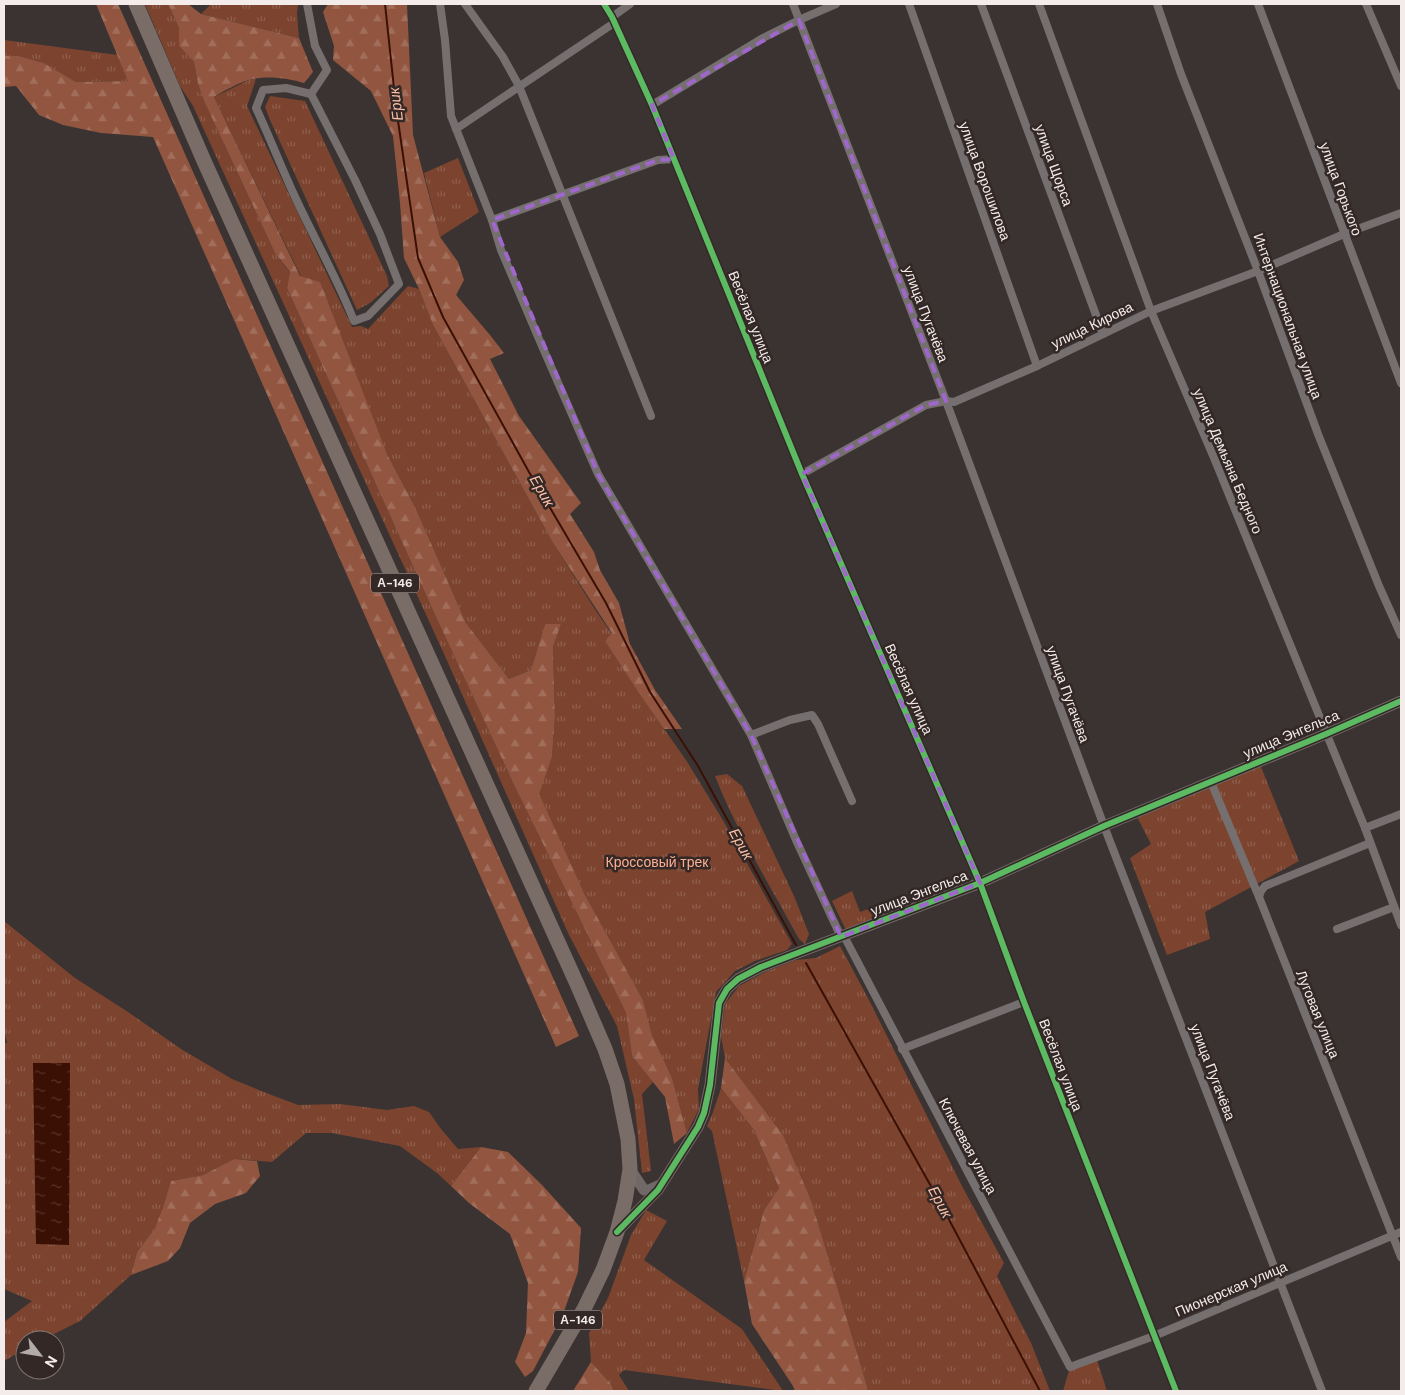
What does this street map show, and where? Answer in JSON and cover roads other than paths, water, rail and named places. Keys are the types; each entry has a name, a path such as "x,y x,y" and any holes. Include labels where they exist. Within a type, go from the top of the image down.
{"highway":[{"name":"А-146","path":"136,4 204,161 602,1040 617,1084 628,1139 630,1169 618,1232 603,1270 584,1309 536,1391"}],"street":[{"path":"307,4 315,46 327,70 311,94"},
{"name":"Ключевая улица","path":"440,4 451,116 502,250 598,474 751,735 796,840 842,937 1070,1367"},
{"path":"465,4 503,57 519,86 651,416"},
{"name":"Весёлая улица","path":"604,4 652,105 802,474 980,883 1024,1002 1176,1391"},
{"path":"456,129 613,20 630,4"},
{"name":"улица Пугачёва","path":"793,4 946,401 1104,826 1322,1391"},
{"path":"652,105 763,38 836,4"},
{"name":"улица Ворошилова","path":"909,4 1037,366"},
{"name":"улица Щорса","path":"981,4 1103,334"},
{"name":"улица Демьяна Бедного","path":"1039,4 1151,311 1214,458 1365,828 1401,925"},
{"name":"Интернациональная улица","path":"1157,4 1181,74 1258,271 1318,434 1379,586 1401,635"},
{"name":"улица Горького","path":"1258,4 1401,383"},
{"path":"1366,4 1401,86"},
{"path":"286,88 311,94 355,180 380,234 399,284 368,316 354,322 345,299 323,257 285,175 256,108 263,90 286,88"},
{"path":"492,220 658,160 674,159"},
{"name":"улица Кирова","path":"802,474 926,406 946,401 954,402 1037,366 1151,311 1258,271 1344,234 1401,213"},
{"name":"улица Энгельса","path":"618,1232 658,1190 698,1127 704,1113 710,1085 719,1003 727,989 738,979 761,967 980,883 1104,826 1401,701"},
{"path":"751,735 790,720 812,715 818,724 852,801"},
{"name":"Луговая улица","path":"1210,782 1259,897 1401,1257"},
{"path":"1365,828 1401,814"},
{"path":"1259,897 1260,891 1265,886 1370,842"},
{"path":"1337,929 1394,907"},
{"path":"902,1048 1024,1002"},
{"path":"630,1169 644,1190 656,1188 664,1182"},
{"name":"Пионерская улица","path":"1070,1367 1154,1336 1401,1232"}],"water":[{"path":"33,1063 70,1063 69,1245 36,1244"}],"waterway":[{"name":"Ерик","path":"385,4 396,107 418,258 443,317 529,472 606,603 650,692 698,766 796,945"},
{"name":"Ерик","path":"806,963 937,1197 1040,1391"}],"park label":[{"name":"Кроссовый трек","path":"657,862"}]}
